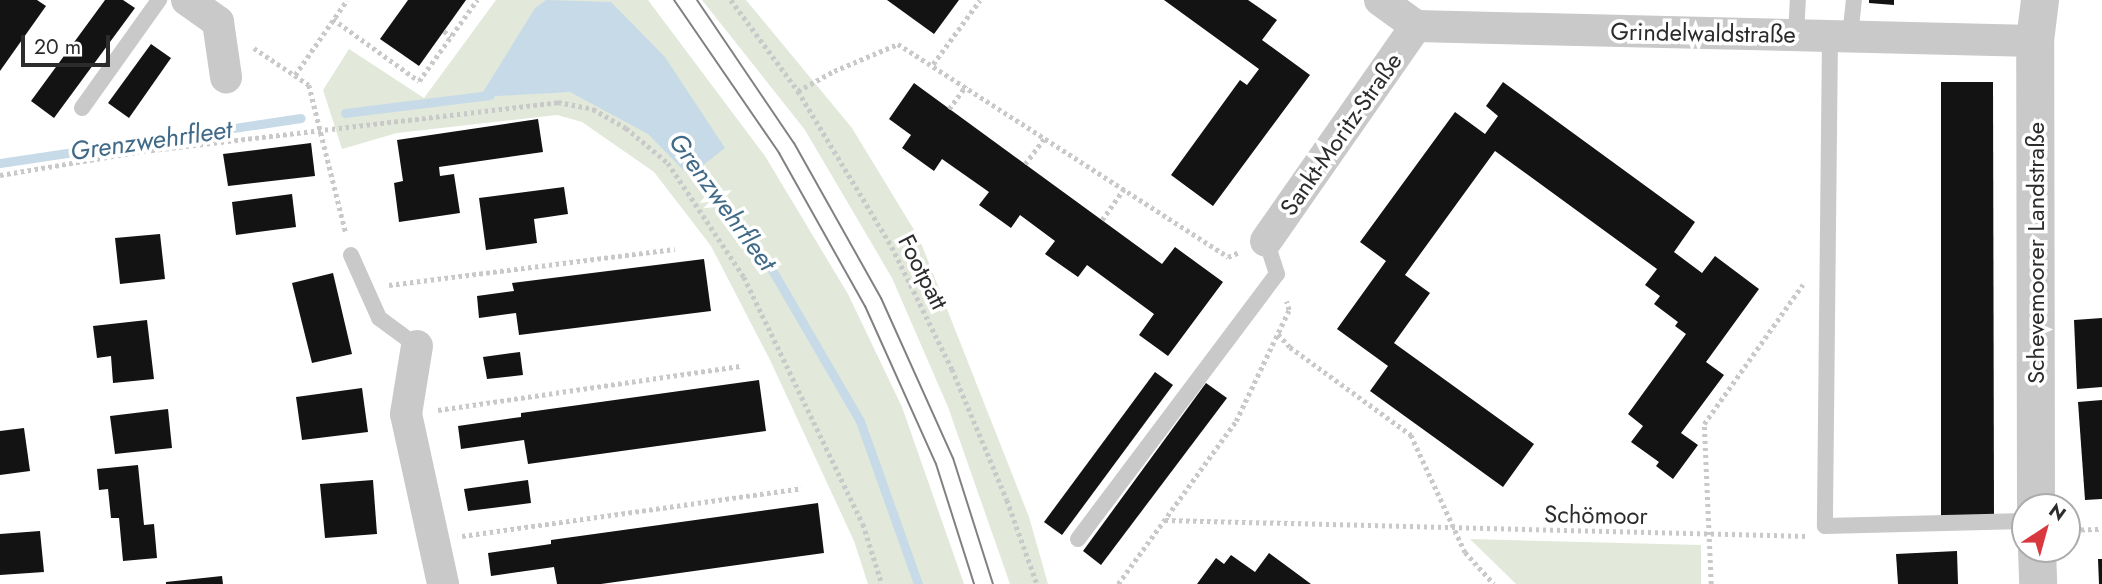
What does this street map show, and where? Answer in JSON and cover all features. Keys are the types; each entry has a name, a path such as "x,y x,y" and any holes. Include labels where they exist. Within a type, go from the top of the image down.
{"street":[{"path":"187,0 218,22 226,77"},
{"path":"1380,0 1416,26"},
{"name":"Schevemoorer Landstraße","path":"2036,493 2035,41 2040,0"},
{"name":"Grindelwaldstraße","path":"1416,26 2035,41"},
{"name":"Sankt-Moritz-Straße","path":"1266,241 1416,26"},
{"path":"417,346 405,414 443,584"},
{"path":"2037,563 2038,584"}],"lane":[{"path":"82,108 159,0"},
{"path":"1796,35 1798,0"},
{"path":"1854,0 1840,36 1825,526 2011,521"},
{"path":"1079,539 1277,274 1266,241"},
{"path":"351,255 379,318 417,346"}],"path":[{"path":"295,75 347,0"},
{"path":"333,19 419,81 477,0"},
{"name":"Footpatt","path":"731,0 798,91 892,247 952,369 1007,500 1037,584"},
{"path":"933,64 979,0"},
{"path":"444,31 451,37"},
{"path":"798,91 834,71 898,44 933,64 1228,257 1266,241"},
{"path":"254,48 309,85 322,128 351,255"},
{"path":"949,109 966,86"},
{"path":"0,175 144,151 322,128 558,102 593,109 626,128 668,163 744,277 863,524 882,584"},
{"path":"1025,164 1045,137"},
{"path":"1102,220 1124,189"},
{"path":"364,288 675,249"},
{"path":"1711,584 1712,535 1704,424 1803,286 1803,272"},
{"path":"1118,584 1236,421 1289,310 1277,274"},
{"path":"1278,334 1290,347 1411,435 1465,552 1494,584"},
{"path":"405,414 740,366"},
{"path":"433,541 802,488"},
{"name":"Schömoor","path":"1166,520 1821,536"},
{"path":"2081,529 2102,528"}],"green space":[{"path":"496,0 648,0 765,156 848,294 902,407 964,584 868,584 854,541 770,360 711,246 654,172 582,122 557,115 397,133 342,149 323,90 349,49 424,98"},
{"path":"702,0 746,0 852,128 919,238 1029,517 1048,584 1010,584 948,407 892,278 805,130"},
{"path":"1470,539 1701,545 1701,584 1516,584"}],"water":[{"path":"546,0 611,2 665,57 725,148 689,176 648,134 570,92 480,97 535,8"}],"building":[{"path":"0,0 37,0 46,6 0,71"},
{"path":"105,0 123,0 135,8 54,118 31,101"},
{"path":"408,0 466,0 419,66 380,39"},
{"path":"887,0 959,0 934,34"},
{"path":"1164,0 1248,0 1277,20 1262,40 1310,75 1213,206 1171,175 1240,80 1247,85 1259,69"},
{"path":"1869,0 1894,0 1894,5 1869,3"},
{"path":"151,44 171,58 129,118 108,103"},
{"path":"1503,82 1695,222 1674,252 1702,273 1715,256 1759,289 1706,362 1724,375 1681,433 1698,445 1673,479 1656,466 1659,462 1631,442 1643,426 1628,414 1686,334 1675,326 1678,322 1654,304 1660,296 1645,285 1657,269 1495,151 1405,275 1430,293 1394,343 1534,444 1503,487 1370,391 1388,366 1337,329 1386,261 1360,242 1455,112 1485,134 1498,116 1486,106"},
{"path":"1941,82 1993,82 1994,516 1941,516"},
{"path":"914,83 1162,264 1175,247 1223,282 1168,356 1139,335 1154,314 1087,265 1078,277 1045,254 1055,241 1020,215 1011,228 979,205 989,192 942,159 934,171 902,148 911,135 889,119"},
{"path":"538,119 543,152 439,167 440,176 454,174 460,213 399,222 394,183 403,181 397,140"},
{"path":"311,143 315,176 228,186 223,154"},
{"path":"564,187 568,214 534,219 537,243 486,250 479,198"},
{"path":"292,194 296,227 236,235 232,202"},
{"path":"160,234 165,279 120,284 115,238"},
{"path":"704,259 711,311 519,335 516,313 479,318 477,296 514,291 512,283"},
{"path":"333,273 352,354 312,363 292,283"},
{"path":"2102,318 2102,387 2077,389 2074,320"},
{"path":"147,320 154,379 113,383 111,356 97,358 93,326"},
{"path":"520,352 523,375 487,379 483,357"},
{"path":"1155,372 1173,385 1062,535 1044,522"},
{"path":"759,380 766,431 528,464 524,440 461,449 458,426 521,417 521,413"},
{"path":"1206,383 1227,398 1101,565 1083,551"},
{"path":"362,388 368,432 302,440 296,397"},
{"path":"2102,400 2102,499 2085,500 2078,402"},
{"path":"168,409 172,448 115,454 110,416"},
{"path":"24,428 30,471 0,475 0,431"},
{"path":"138,465 144,525 154,524 157,558 123,561 119,518 111,518 108,489 99,490 97,469"},
{"path":"373,480 377,534 325,538 320,484"},
{"path":"528,480 531,503 468,511 464,489"},
{"path":"818,503 824,553 601,584 557,584 554,567 491,576 488,553 551,544 551,540"},
{"path":"40,531 44,572 0,575 0,534"},
{"path":"1957,551 1958,584 1898,584 1896,554"},
{"path":"1269,553 1311,584 1197,584 1216,558 1224,564 1231,555 1255,572"},
{"path":"2098,559 2102,559 2102,584 2099,584"},
{"path":"222,576 223,584 166,584 166,582"}],"waterway":[{"name":"Grenzwehrfleet","path":"345,113 490,95"},
{"name":"Grenzwehrfleet","path":"0,163 301,118"},
{"name":"Grenzwehrfleet","path":"695,161 775,275 860,421 918,584"}],"tram line":[{"path":"674,0 779,153 865,306 936,464 974,584"},
{"path":"697,0 794,143 881,298 953,458 993,584"}]}
